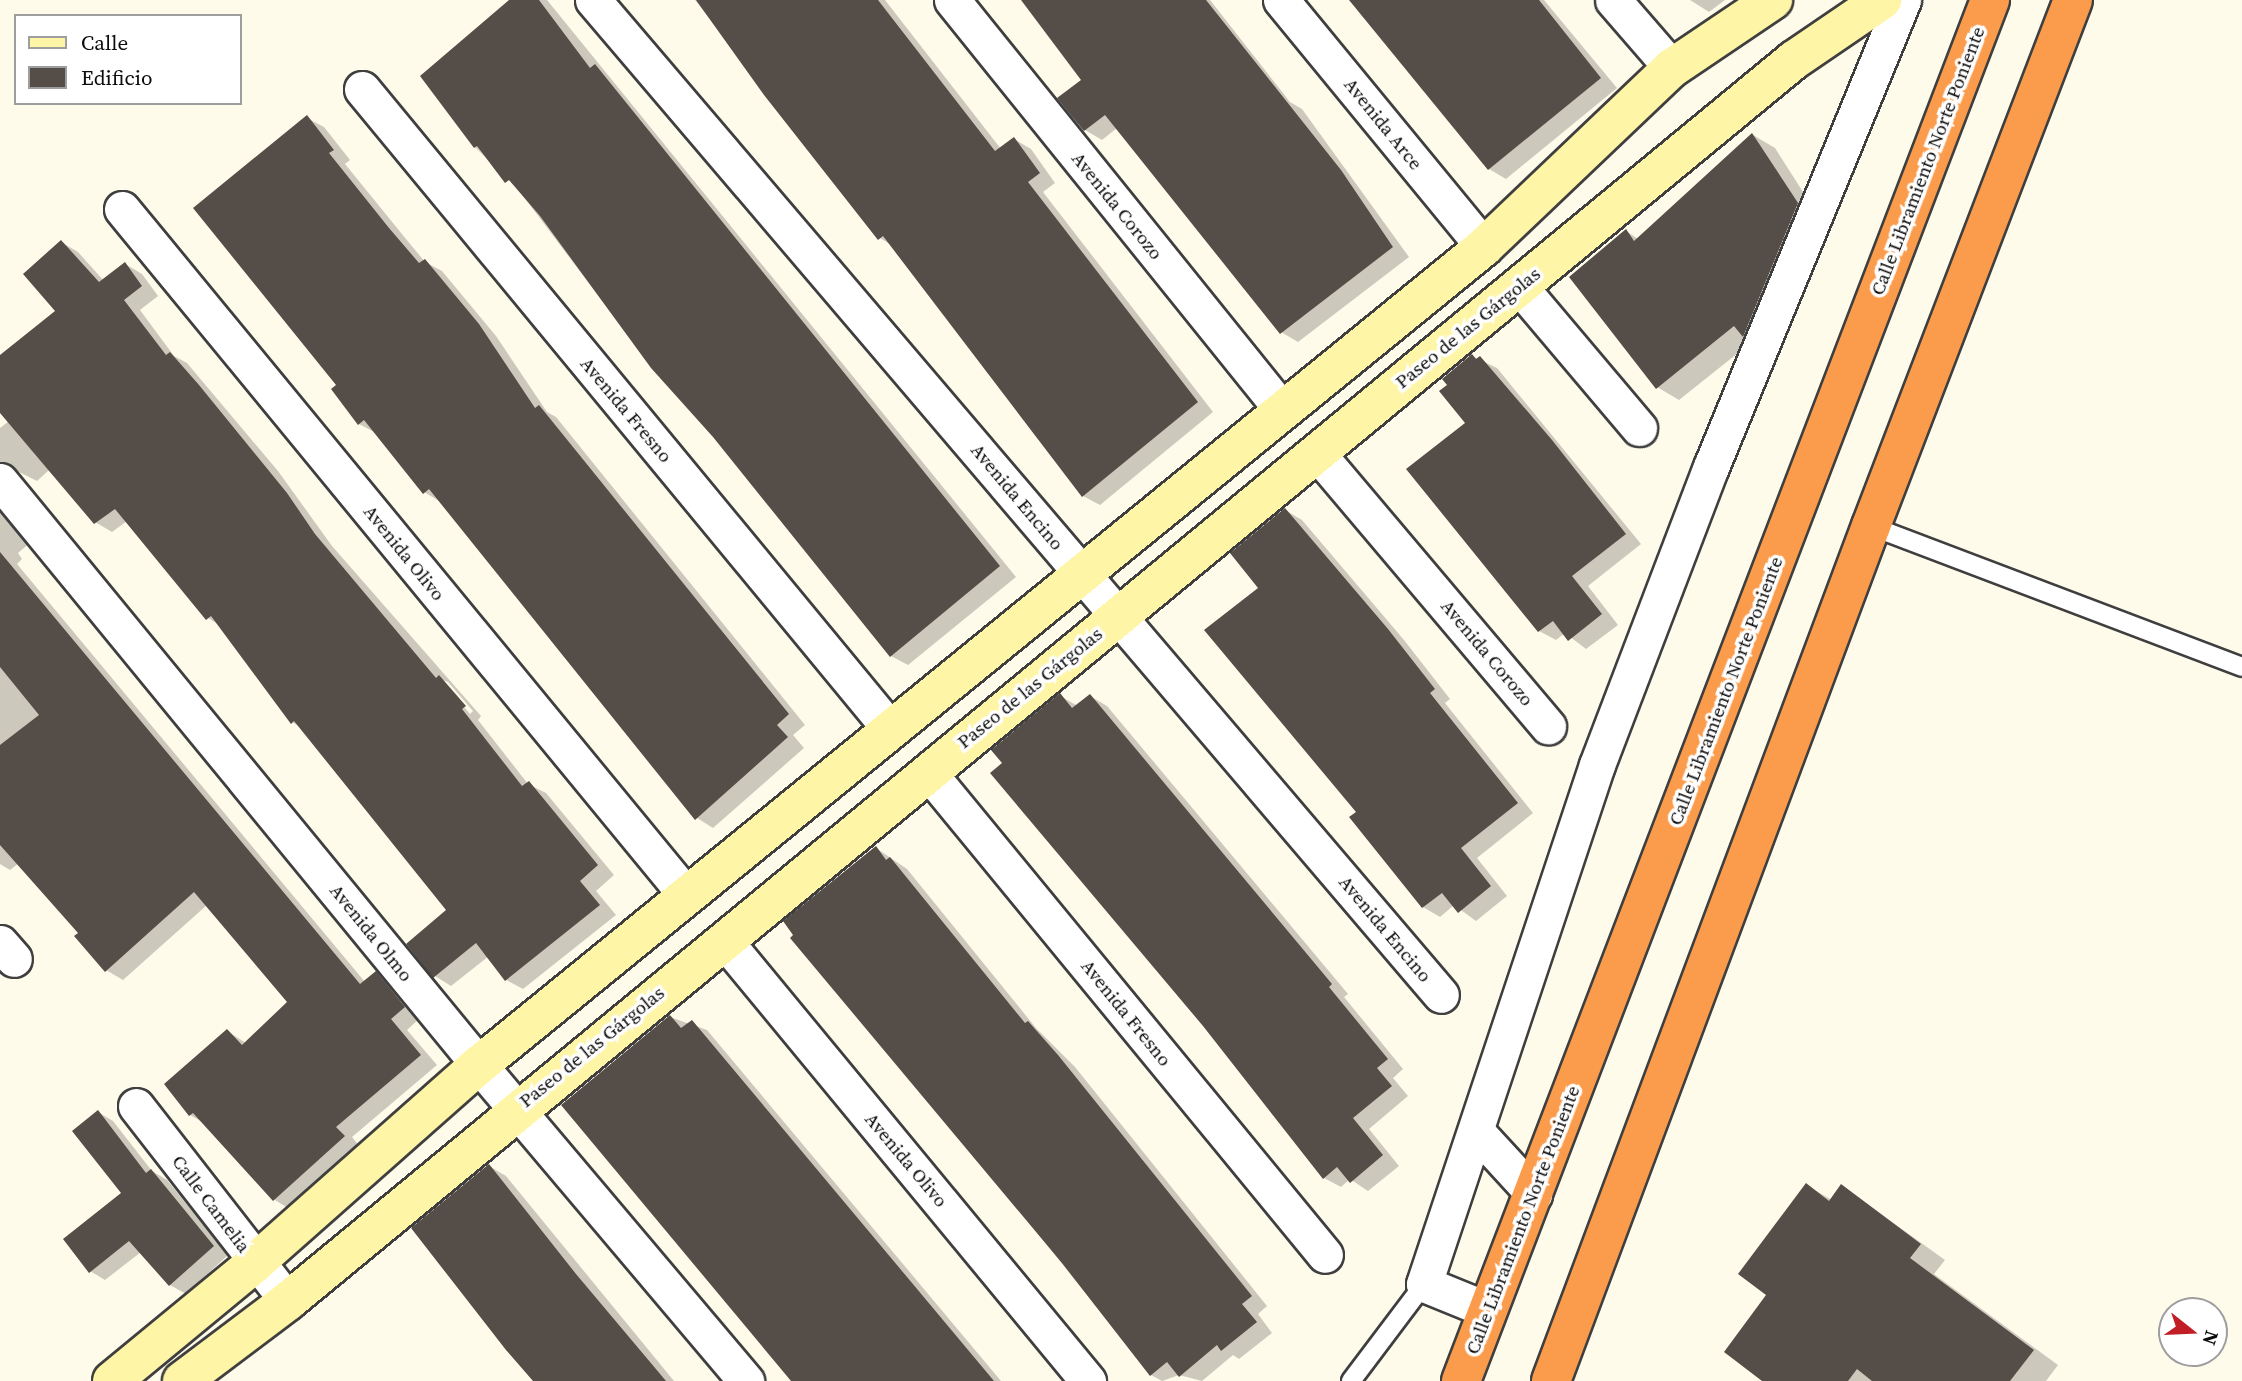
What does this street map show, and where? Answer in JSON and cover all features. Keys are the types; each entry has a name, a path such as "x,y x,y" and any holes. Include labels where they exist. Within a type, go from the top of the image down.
{"highway":[{"name":"Calle Libramiento Norte Poniente","path":"1461,1381 1990,0"},
{"path":"1551,1381 1871,526 2073,0"}],"street":[{"name":"Avenida Encino","path":"593,0 1441,995"},
{"name":"Avenida Corozo","path":"951,0 1283,411"},
{"name":"Avenida Arce","path":"1281,0 1484,247"},
{"path":"1613,0 1672,68"},
{"path":"113,1381 255,1263 479,1065 1484,247 1672,68 1773,0"},
{"name":"Paseo de las Gárgolas","path":"182,1381 288,1301 516,1108 1794,60 1882,0"},
{"path":"1488,1310 1424,1284 1597,765 1711,467 1903,0"},
{"name":"Avenida Fresno","path":"362,89 891,730"},
{"name":"Avenida Olivo","path":"122,209 687,897"},
{"path":"1519,286 1639,428"},
{"name":"Avenida Corozo","path":"1317,453 1548,726"},
{"name":"Avenida Olmo","path":"0,481 479,1065 746,1381"},
{"name":"Avenida Fresno","path":"928,772 1325,1255"},
{"name":"Avenida Olivo","path":"723,940 1088,1381"},
{"name":"Calle Camelia","path":"136,1106 255,1263 288,1301"},
{"path":"1476,1131 1534,1194"}],"lane":[{"path":"1871,526 2242,667"},
{"path":"1351,1381 1424,1284"}],"building":[{"path":"509,0 539,0 590,68 595,64 1000,566 890,657 713,437 651,368 540,216 509,180 505,183 477,146 474,148 420,76"},
{"path":"696,0 878,0 995,151 1014,137 1040,173 1028,182 1198,402 1082,497 883,236 878,240 764,95"},
{"path":"1021,0 1206,0 1341,170 1393,247 1280,334 1105,115 1084,131 1057,98 1081,80"},
{"path":"1349,0 1539,0 1601,78 1488,170"},
{"path":"307,115 334,150 329,153 389,228 419,263 425,259 479,324 535,408 539,405 789,714 777,725 788,737 695,820 429,489 423,494 364,420 358,425 331,389 336,385 193,208"},
{"path":"1752,133 1798,203 1743,337 1734,326 1656,389 1569,277 1626,229 1634,241"},
{"path":"61,240 99,282 125,262 142,286 124,300 166,355 170,352 199,385 287,493 315,534 436,678 439,675 466,706 462,709 522,786 529,781 598,865 580,881 600,905 505,981 476,943 433,978 406,944 446,910 294,721 291,724 211,616 206,620 115,509 94,524 0,413 0,355 55,311 23,274"},
{"path":"1472,354 1476,359 1480,356 1552,440 1626,534 1572,576 1602,614 1568,641 1553,621 1538,632 1406,469 1465,423 1439,391 1447,385 1442,379"},
{"path":"1285,508 1388,629 1435,689 1430,693 1518,803 1461,848 1491,886 1458,913 1442,893 1422,908 1349,817 1356,812 1204,630 1258,588 1230,553"},
{"path":"0,552 360,984 376,971 405,1007 391,1019 421,1055 336,1127 345,1136 273,1201 193,1113 189,1116 164,1084 227,1029 242,1045 287,1002 194,892 105,972 74,936 78,933 0,845 0,745 39,715 0,667"},
{"path":"1060,693 1072,708 1090,694 1332,984 1329,987 1388,1059 1377,1068 1392,1086 1353,1118 1383,1155 1350,1183 1337,1167 1323,1179 1203,1026 990,773 1002,763 991,750"},
{"path":"876,846 886,860 890,857 1025,1023 1028,1021 1058,1055 1252,1296 1242,1304 1257,1322 1221,1351 1217,1345 1179,1377 1167,1362 1150,1376 1062,1263 790,938 793,935 783,921"},
{"path":"670,1015 681,1028 692,1020 994,1381 791,1381 561,1105"},
{"path":"98,1110 146,1173 151,1169 214,1246 169,1286 129,1241 89,1273 63,1239 121,1193 72,1131"},
{"path":"489,1164 576,1274 666,1381 533,1381 506,1350 411,1228"},
{"path":"1806,1183 1829,1201 1841,1184 1921,1244 1910,1258 2034,1350 2010,1381 1872,1381 1857,1369 1848,1381 1762,1381 1724,1352 1766,1295 1738,1274"}]}
